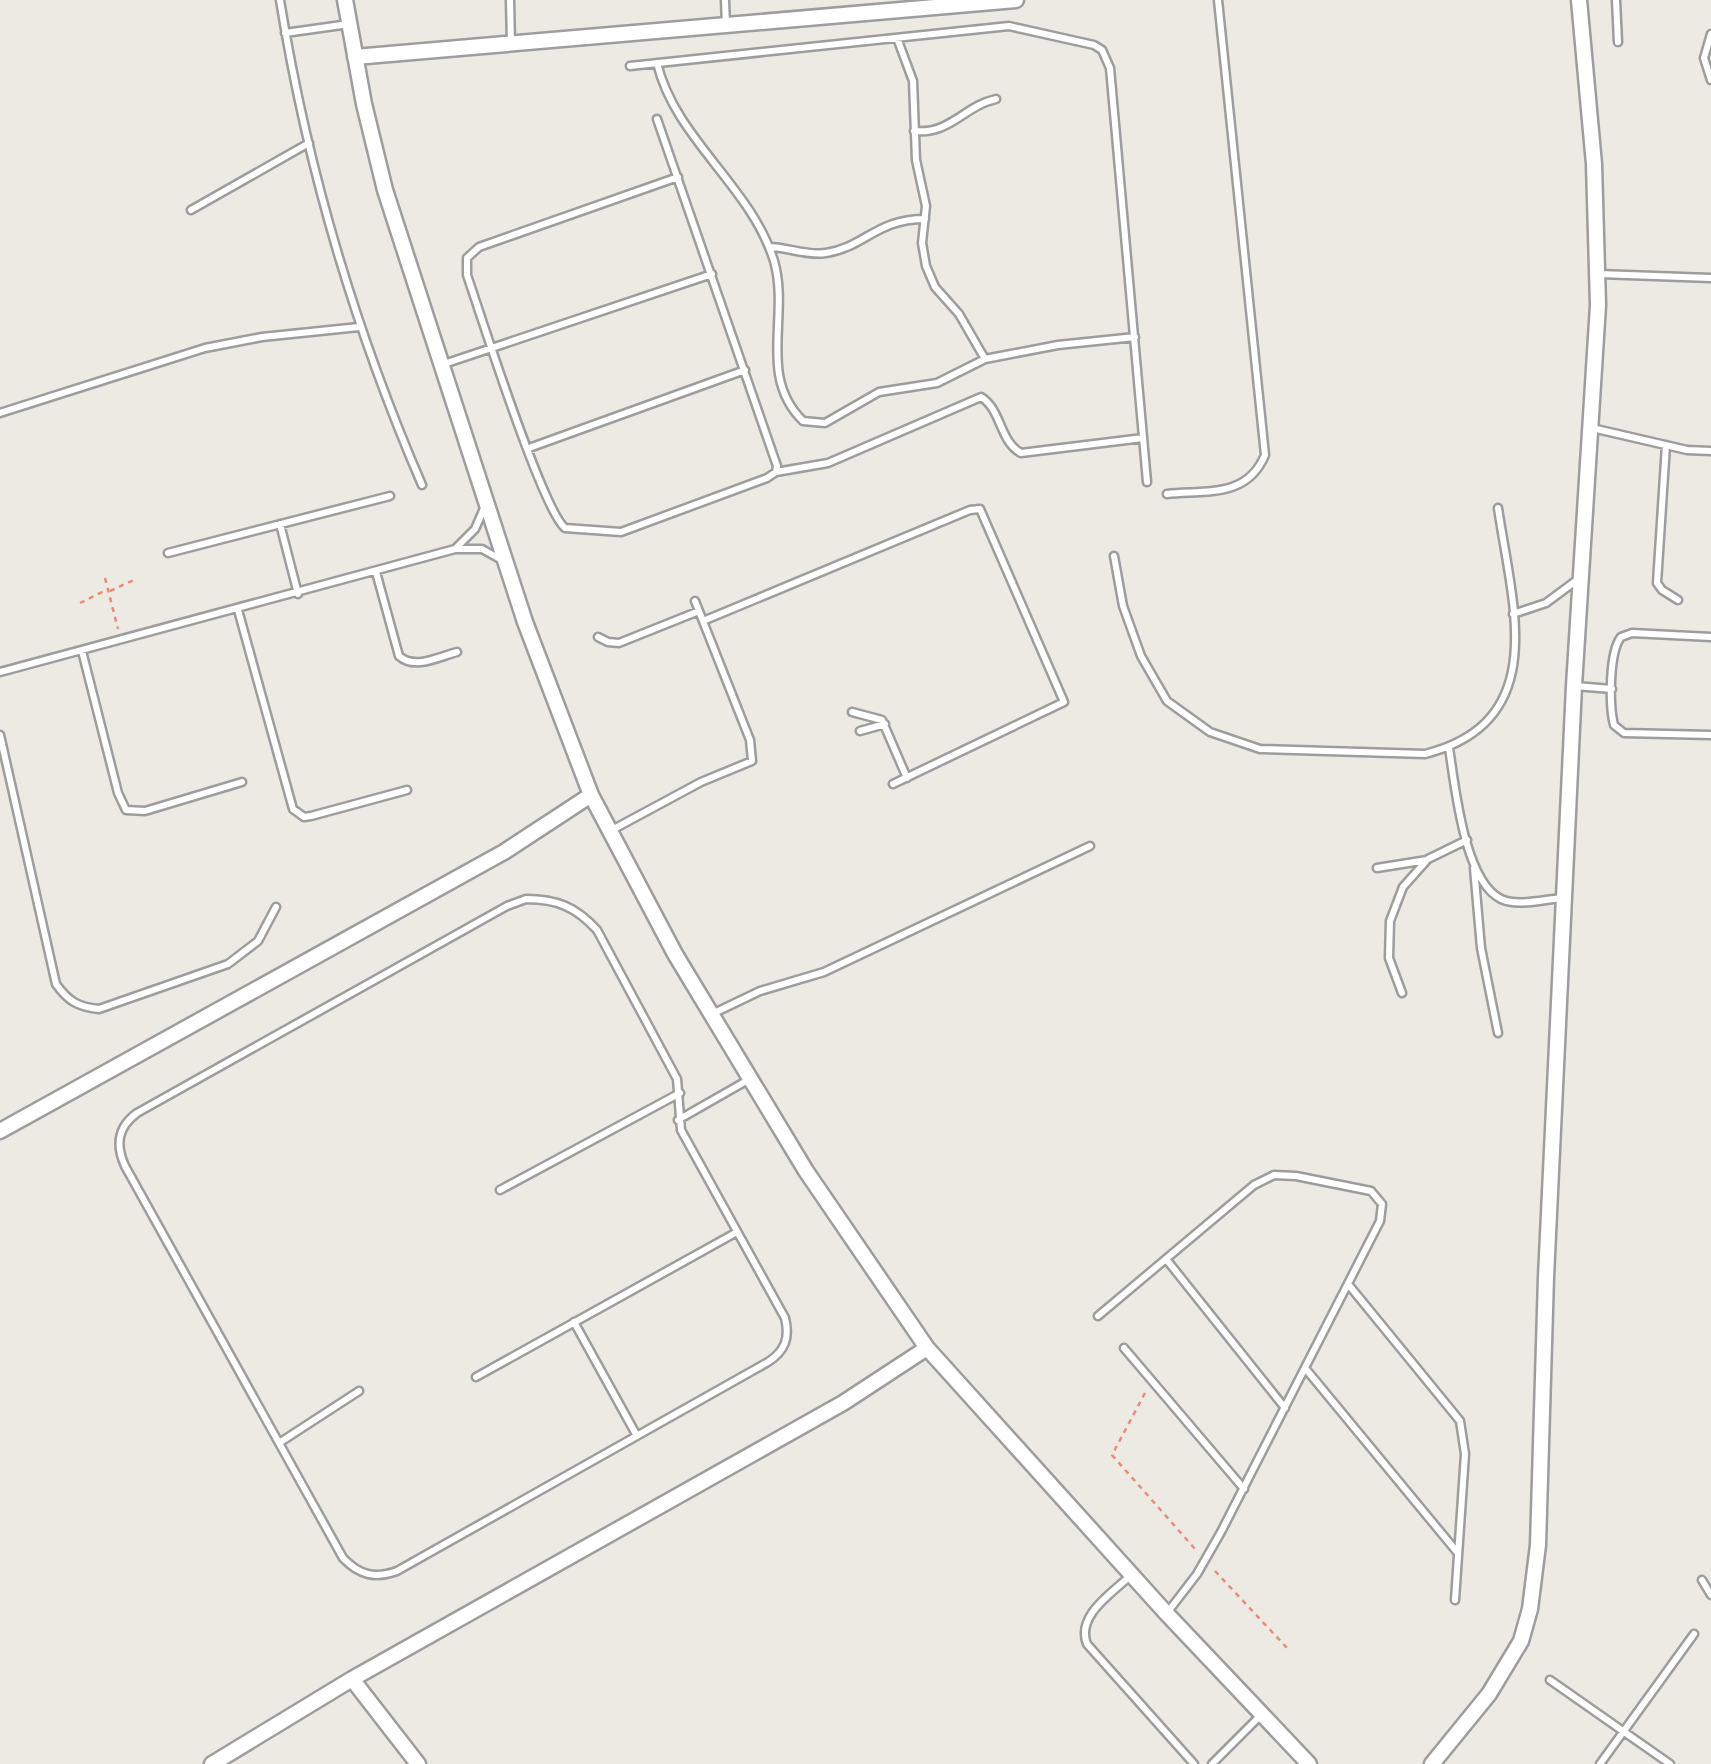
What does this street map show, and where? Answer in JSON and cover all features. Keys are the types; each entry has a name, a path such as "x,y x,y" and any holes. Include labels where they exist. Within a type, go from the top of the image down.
{"street":[{"path":"345,0 385,190 505,563 591,796 709,1015 806,1171 927,1348 1166,1614 1309,1764"},
{"path":"355,56 726,26 927,4 1016,0"},
{"path":"1432,1764 1506,1668 1521,1641 1536,1577 1574,686 1598,274 1594,164 1579,0"},
{"path":"0,1132 504,852 591,796"},
{"path":"212,1764 352,1679 844,1403 927,1348"},
{"path":"352,1679 418,1764"}],"lane":[{"path":"280,0 309,143 359,328 422,485"},
{"path":"510,0 511,44"},
{"path":"726,0 726,26"},
{"path":"1167,494 1238,486 1250,479 1265,455 1218,0"},
{"path":"1616,0 1618,42"},
{"path":"286,33 349,24"},
{"path":"630,66 1009,26 1102,50 1110,68 1147,482"},
{"path":"1711,34 1704,58 1711,80"},
{"path":"897,38 914,81 914,131 926,219 922,242 930,278 959,314 985,359"},
{"path":"657,63 672,106 769,246 780,292 777,375 789,404 803,421 814,425 826,423 865,397 937,383 985,359 1058,345 1136,337"},
{"path":"914,131 940,130 978,104 996,99"},
{"path":"658,119 776,461 776,472"},
{"path":"191,210 309,143"},
{"path":"678,177 472,251 465,267 558,522 574,530 621,532 776,472 828,463 980,397 990,404 1009,445 1020,453 1143,438"},
{"path":"769,246 823,254 894,222 926,219"},
{"path":"440,365 712,274"},
{"path":"1598,274 1711,278"},
{"path":"0,413 205,348 262,337 359,328"},
{"path":"529,448 745,370"},
{"path":"1591,427 1711,451"},
{"path":"1666,445 1657,583 1678,600"},
{"path":"168,554 390,496"},
{"path":"455,549 475,529 486,502"},
{"path":"1114,556 1123,606 1141,656 1168,700 1210,732 1260,749 1425,754 1450,748 1482,726 1506,696 1514,671 1517,645 1498,508"},
{"path":"703,620 970,510 980,510 1064,702 893,784"},
{"path":"280,524 298,594"},
{"path":"0,672 455,549 482,548 505,563"},
{"path":"376,572 404,661 417,663 457,652"},
{"path":"1513,614 1546,604 1580,578"},
{"path":"609,831 701,782 752,761 750,740 695,601"},
{"path":"238,610 293,809 304,817 312,816 406,790"},
{"path":"598,637 619,643 698,611"},
{"path":"1711,637 1639,633 1620,636 1614,648 1612,689 1612,717 1618,730 1632,734 1711,736"},
{"path":"82,650 118,794 126,810 145,811 242,782"},
{"path":"1574,686 1612,689"},
{"path":"852,712 879,718 885,724 907,778"},
{"path":"860,731 885,724"},
{"path":"0,735 56,984 66,998 81,1008 99,1010 228,964 258,941 276,908"},
{"path":"1450,748 1467,840 1483,882 1498,898 1512,902 1564,898"},
{"path":"1377,868 1428,860 1467,840"},
{"path":"709,1015 760,991 824,972 1090,846"},
{"path":"1402,993 1390,958 1390,921 1404,887 1428,860"},
{"path":"1474,862 1480,948 1498,1032"},
{"path":"526,899 566,904 597,930 678,1079 678,1120 785,1318 788,1328 784,1349 768,1362 397,1571 374,1576 362,1573 342,1558 125,1166 118,1142 128,1120 507,906 526,899"},
{"path":"678,1120 748,1080"},
{"path":"500,1190 681,1092"},
{"path":"1098,1316 1254,1185 1274,1175 1370,1191 1382,1204 1380,1221 1244,1490 1205,1560 1166,1614"},
{"path":"476,1377 737,1232"},
{"path":"1166,1259 1284,1408"},
{"path":"1348,1284 1460,1421 1465,1454 1455,1600"},
{"path":"574,1322 637,1436"},
{"path":"1124,1348 1244,1490"},
{"path":"1305,1368 1458,1553"},
{"path":"279,1443 360,1391"},
{"path":"1131,1575 1091,1614 1082,1634 1086,1644 1194,1764"},
{"path":"1702,1580 1711,1595"},
{"path":"1600,1764 1694,1634"},
{"path":"1550,1680 1670,1764"},
{"path":"1212,1764 1261,1715"}],"path":[{"path":"105,578 121,640"},
{"path":"80,603 136,579"},
{"path":"1151,1380 1112,1456 1289,1650"}]}
